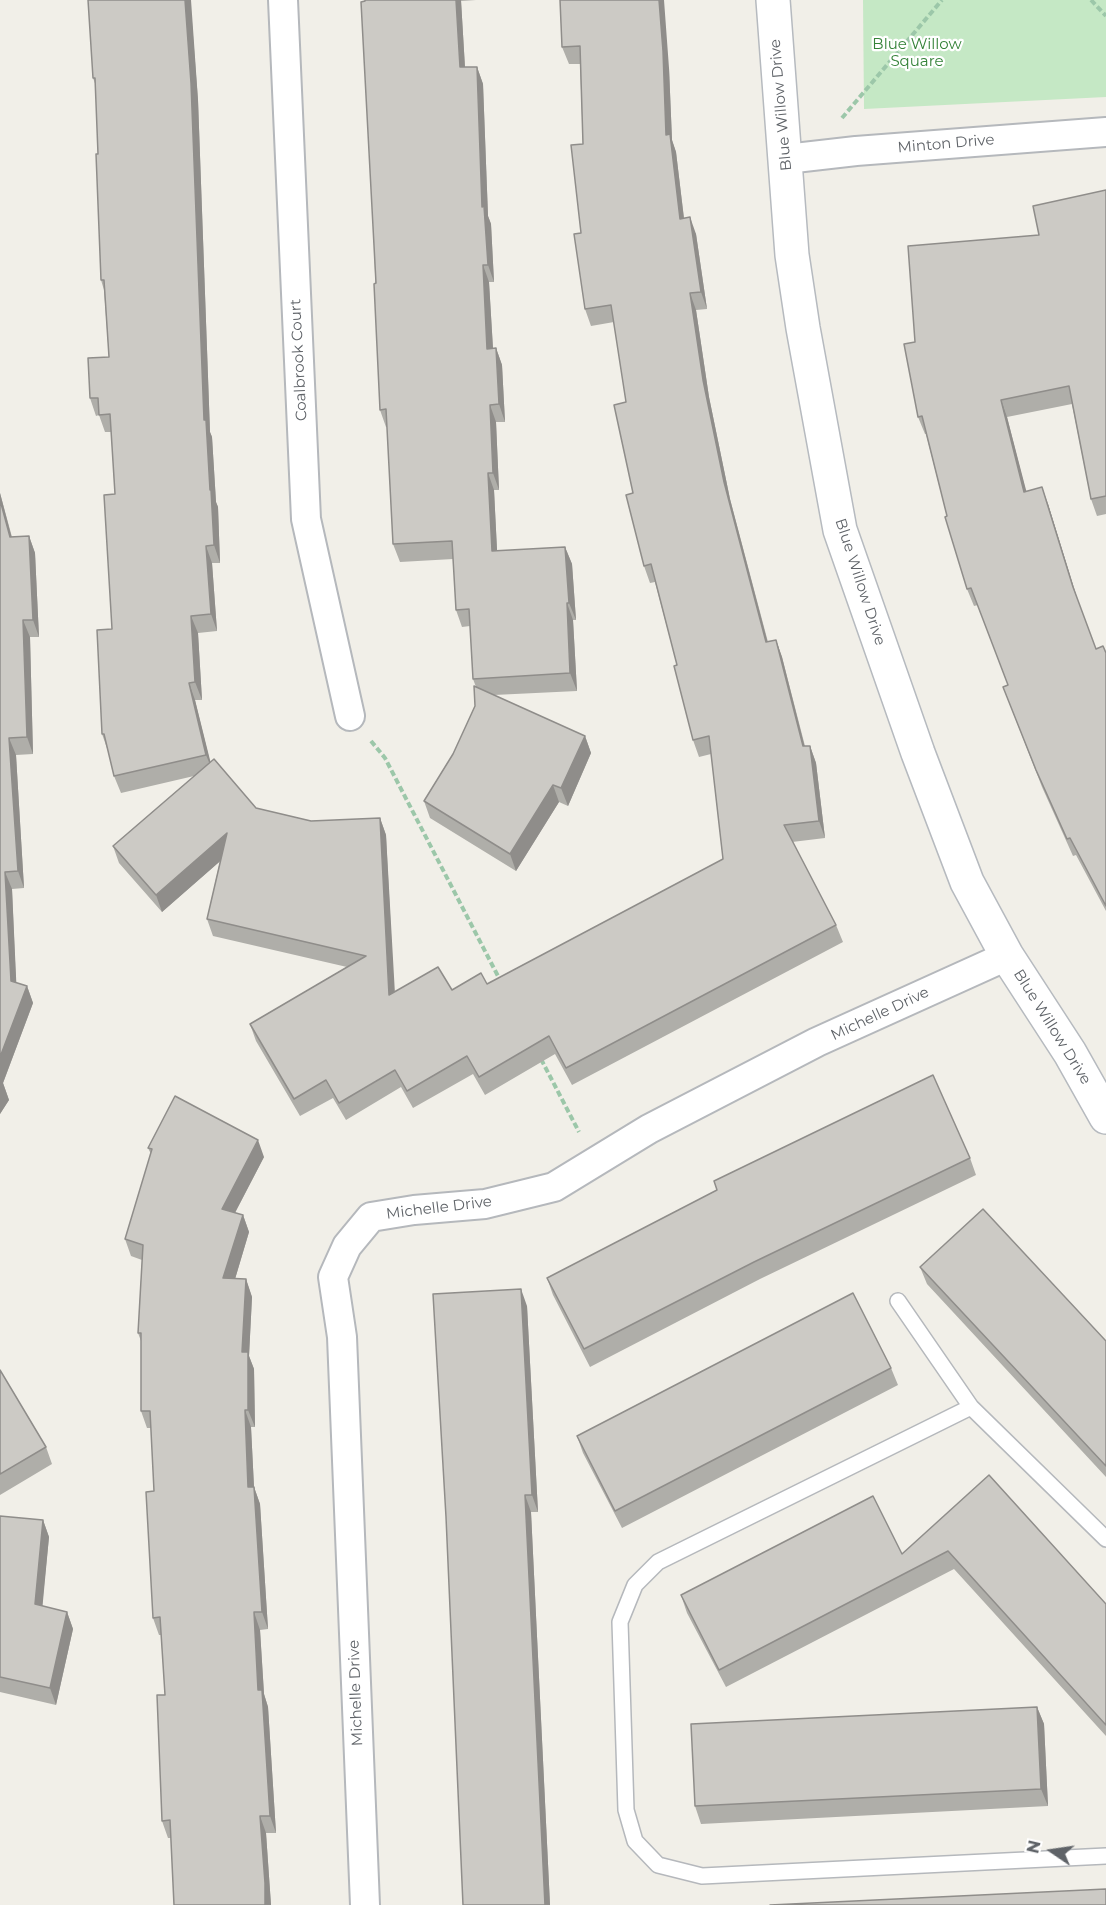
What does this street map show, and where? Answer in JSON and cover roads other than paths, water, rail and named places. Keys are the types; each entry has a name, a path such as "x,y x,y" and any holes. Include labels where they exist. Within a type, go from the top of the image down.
{"street":[{"name":"Coalbrook Court","path":"283,0 306,519 350,716"},
{"name":"Blue Willow Drive","path":"773,0 798,157 793,266 840,530 918,753 968,882 1007,956 1070,1053 1106,1117"},
{"name":"Minton Drive","path":"798,157 1106,132"},
{"name":"Michelle Drive","path":"365,1905 342,1337 333,1277 347,1246 371,1217 414,1210 485,1204 554,1186 650,1129 817,1042 1007,956"}],"lane":[{"path":"898,1301 970,1407 1106,1539"},
{"path":"970,1407 658,1562 635,1585 620,1622 626,1810 635,1841 658,1865 702,1875 1106,1856"}],"park label":[{"name":"Blue Willow Square","path":"917,54"}]}
